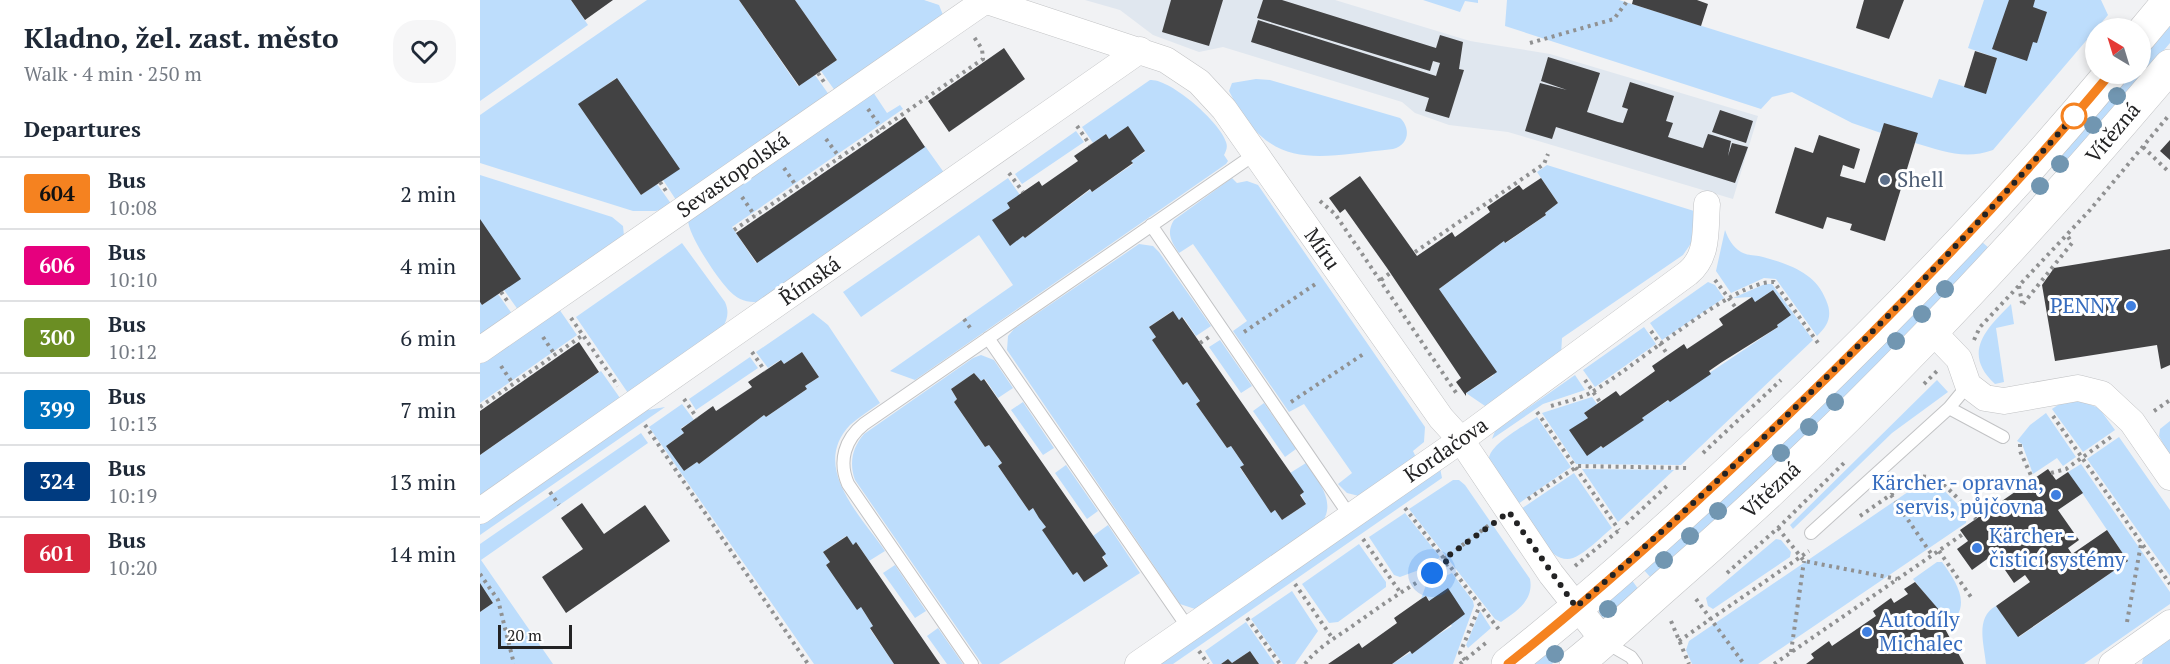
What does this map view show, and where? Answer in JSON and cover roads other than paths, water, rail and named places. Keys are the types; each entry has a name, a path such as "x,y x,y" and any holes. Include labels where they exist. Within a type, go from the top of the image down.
{"main road":[{"path":"2151,23 2170,0"},
{"name":"Vítězná","path":"1576,664 1803,461 1933,332 2064,190 2170,66"},
{"name":"Vítězná","path":"1508,664 1716,485 1908,298 2035,161 2101,84"}],"street":[{"name":"Míru","path":"985,0 1140,51 1179,67 1204,86 1224,109 1441,418 1461,440 1551,574 1576,607"},
{"name":"Sevastopolská","path":"480,350 985,0"},
{"name":"Římská","path":"480,511 638,415 1140,51"},
{"name":"Kordačova","path":"1138,664 1199,641 1350,516 1461,440 1638,312 1698,264 1703,251 1707,204"},
{"path":"1933,332 1959,359 1968,385 1980,395 1997,401 2069,389 2087,389 2108,398 2132,422 2170,477"},
{"path":"1576,607 1604,641"},
{"path":"2112,664 2170,623"}],"lane":[{"path":"972,664 848,484 843,462 849,439 860,427 1255,154"},
{"path":"1151,225 1350,516"},
{"path":"988,338 1199,641"},
{"path":"1811,532 1949,408 1968,385"},
{"path":"1949,408 2003,438"},
{"path":"1604,641 1631,657 1636,664"}],"place":[{"name":"Shell","path":"1885,180"},
{"name":"PENNY","path":"2131,306"},
{"name":"Kärcher - opravna, servis, půjčovna","path":"2056,495"},
{"name":"Kärcher - čisticí systémy","path":"1977,548"},
{"name":"Autodíly Michalec","path":"1867,632"}]}
